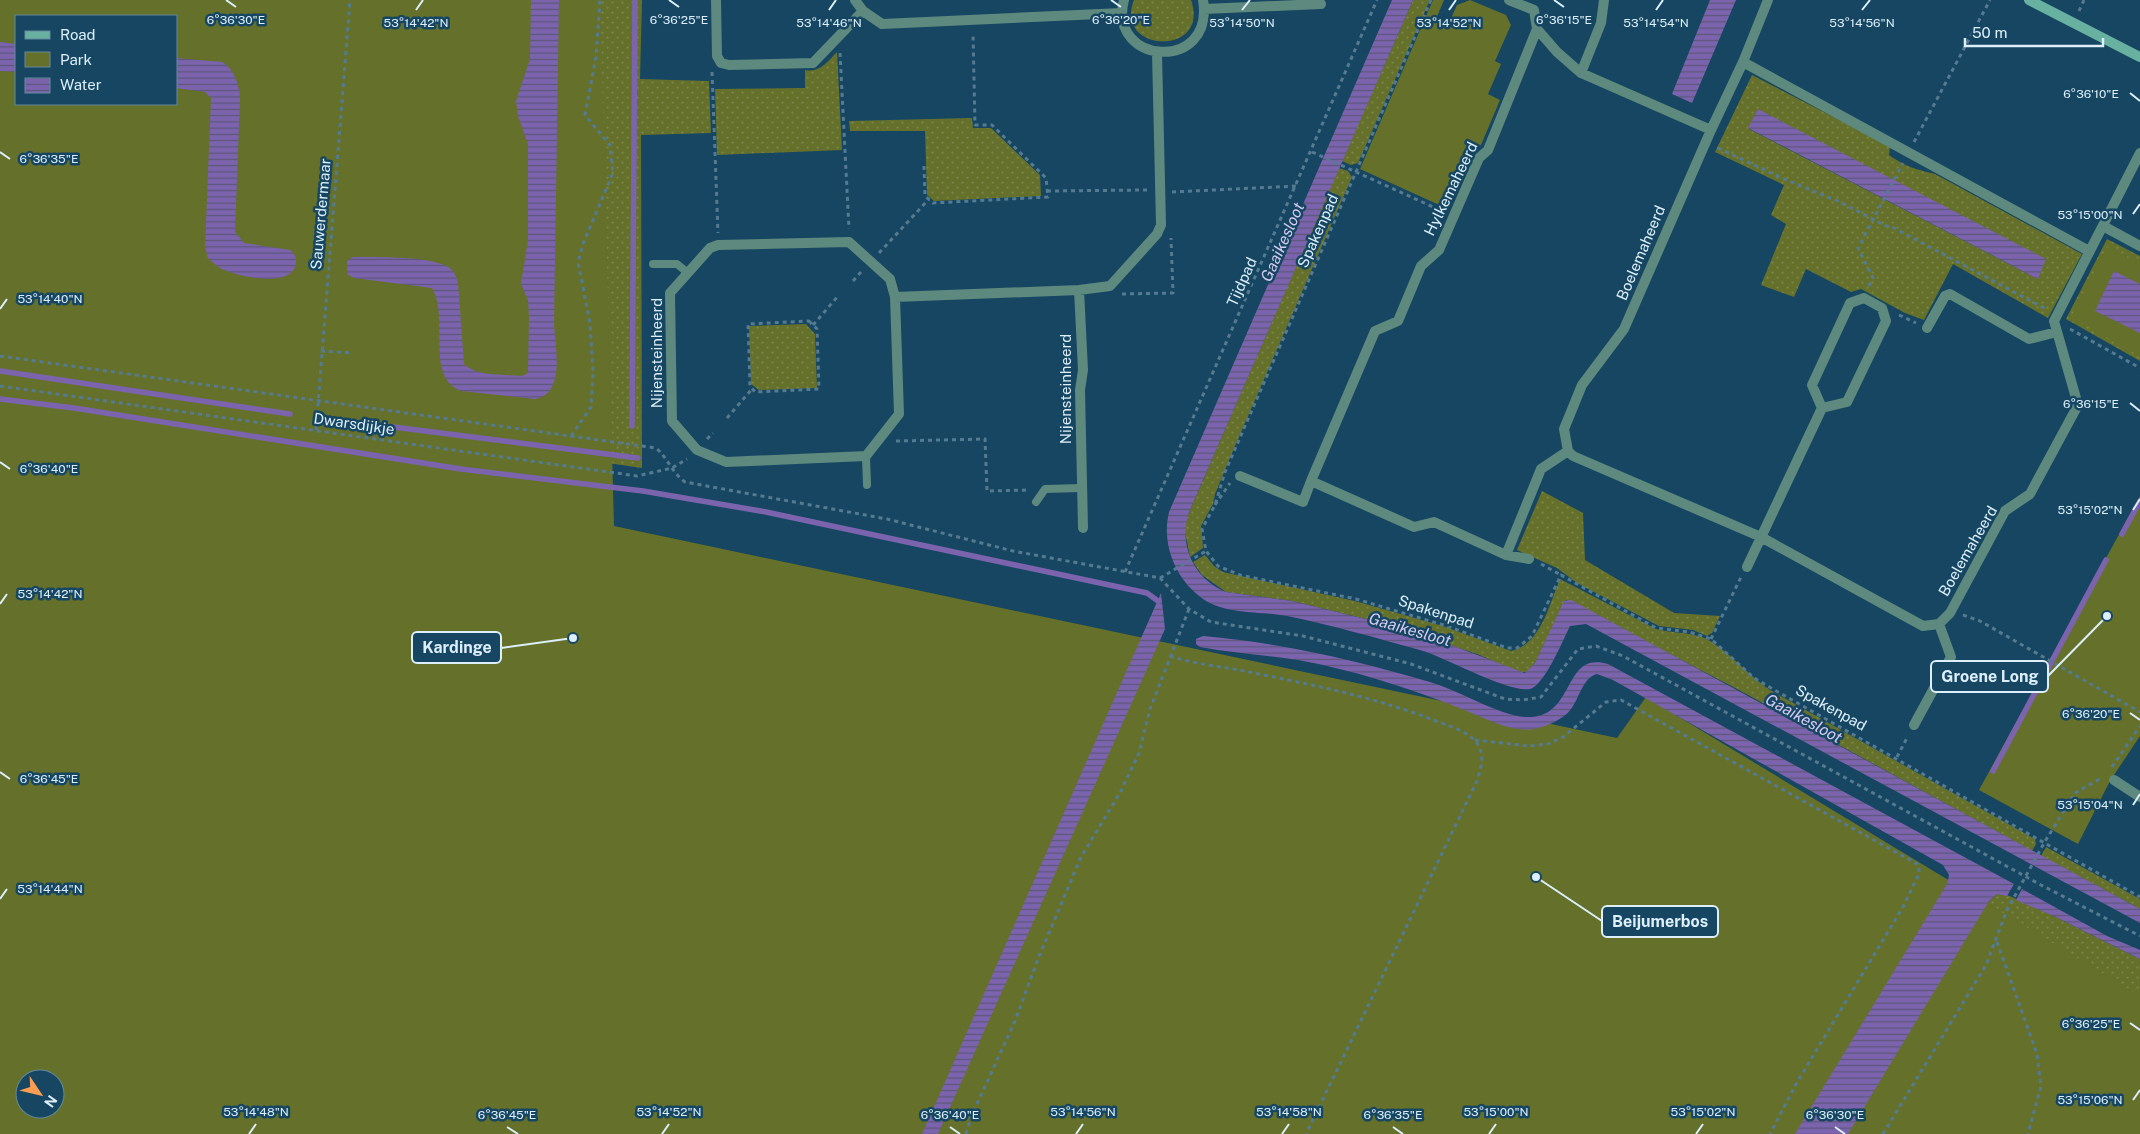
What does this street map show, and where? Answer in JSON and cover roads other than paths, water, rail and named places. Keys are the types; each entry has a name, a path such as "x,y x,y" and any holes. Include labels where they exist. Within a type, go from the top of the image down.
{"street":[{"path":"716,0 717,56 721,62 729,65 813,63 840,37 862,11"},
{"path":"855,0 862,11 882,24 1122,13"},
{"path":"1124,0 1122,13 1127,31 1132,39 1148,50 1157,52 1175,51 1191,42 1202,27 1204,4 1321,4"},
{"path":"1509,0 1534,10 1538,29 1557,52 1581,73 1711,130"},
{"path":"1581,73 1601,23 1604,0"},
{"name":"Boelemaheerd","path":"1568,451 1564,429 1582,385 1624,329 1711,130 1743,62 1768,0"},
{"path":"2029,0 2140,57"},
{"name":"Hylkemaheerd","path":"1240,476 1303,502 1375,330 1398,321 1421,266 1439,250 1479,158 1488,150 1538,29"},
{"path":"866,456 899,414 895,297 1079,290 1110,286 1157,234 1161,225 1157,52"},
{"path":"1743,62 2090,251 2140,153"},
{"path":"2103,226 2140,246"},
{"name":"Nijensteinheerd","path":"866,456 726,462 697,450 672,421 670,293 710,248 718,245 849,242 890,279 895,297"},
{"name":"Boelemaheerd","path":"1938,624 1952,609 2005,511 2030,494 2078,405 2057,332 2055,318 2090,251"},
{"name":"Nijensteinheerd","path":"1079,290 1083,370 1080,390 1083,528"},
{"path":"1927,328 1945,296 1950,294 2029,339 2057,332"},
{"path":"1747,567 1822,408 1812,385 1850,303 1864,298 1882,308 1886,321 1846,402 1822,408"},
{"path":"1506,555 1541,469 1568,451 1573,456 1761,537 1923,626 1938,624 1951,657 1914,724"},
{"path":"1311,481 1414,527 1434,522 1506,555 1529,558"},
{"path":"2114,780 2140,797"}],"lane":[{"path":"653,264 677,264 688,273"},
{"path":"866,456 868,485"},
{"path":"1036,502 1045,489 1082,488"}],"water":[{"path":"531,0 559,0 554,325 557,356 555,379 551,388 545,395 535,399 461,391 450,383 443,373 440,360 439,315 437,300 432,288 354,278 347,274 347,261 353,257 416,259 440,263 448,267 455,274 458,283 464,364 484,373 522,376 528,373 528,300 521,284 528,240 528,144 518,116 516,101 530,59"},
{"path":"1392,0 1413,0 1189,512 1186,524 1187,548 1197,570 1205,579 1226,592 1292,601 1382,623 1435,639 1525,673 1535,663 1564,601 1571,600 2140,909 2140,923 1586,624 1570,626 1553,662 1541,680 1530,689 1520,689 1507,686 1420,650 1370,636 1277,614 1244,612 1222,608 1203,599 1185,582 1178,572 1169,549 1167,524 1169,512"},
{"path":"1710,0 1736,0 1692,103 1672,94"},
{"path":"0,42 15,44 15,72 0,71"},
{"path":"178,58 222,62 230,69 238,84 240,100 235,232 244,243 290,250 295,255 295,267 290,273 282,277 272,279 248,277 220,268 208,258 205,248 211,98 205,92 178,88"},
{"path":"1758,109 2046,259 2038,279 1748,128"},
{"path":"2114,271 2140,284 2140,333 2095,311"},
{"path":"1161,593 1165,629 938,1134 922,1134"},
{"path":"1203,636 1290,648 1376,667 1433,683 1503,712 1525,717 1542,715 1553,708 1562,698 1575,675 1583,667 1593,662 1608,664 2014,884 2007,896 1997,894 1989,901 1848,1134 1795,1134 1947,884 1949,875 1943,865 1613,680 1597,674 1588,679 1568,713 1544,726 1525,730 1497,724 1422,694 1340,669 1298,660 1200,647 1196,644 1196,639"},
{"path":"2022,889 2107,936 2140,950 2140,959 2056,917 2016,900"}],"waterway":[{"path":"632,426 635,0"},
{"path":"0,371 290,414"},
{"path":"0,399 74,408 461,469 643,491 766,512 1147,593 1158,601"},
{"path":"346,421 638,458"},
{"path":"2122,534 2140,501"},
{"path":"1993,771 2106,560"}],"place":[{"name":"Groene Long","path":"2107,616"},
{"name":"Kardinge","path":"573,638"},
{"name":"Beijumerbos","path":"1536,877"}],"water label":[{"name":"Gaaikesloot","path":"1282,242"},
{"name":"Gaaikesloot","path":"1410,629"},
{"name":"Gaaikesloot","path":"1804,718"}]}
